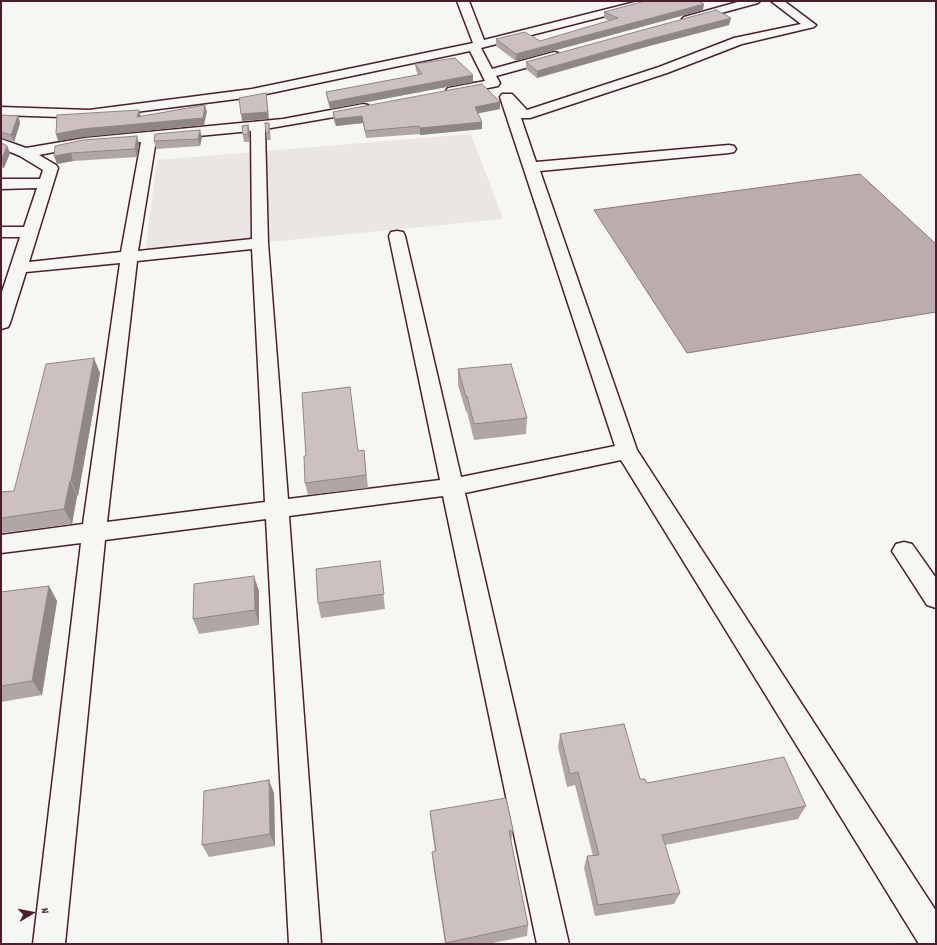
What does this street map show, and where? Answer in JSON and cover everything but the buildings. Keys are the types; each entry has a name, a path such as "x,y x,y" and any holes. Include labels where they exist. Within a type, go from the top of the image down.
{"street":[{"path":"463,1 480,45"},
{"path":"464,49 652,1"},
{"path":"673,23 754,1"},
{"path":"496,84 525,115 663,70 738,41 810,25 777,1"},
{"path":"1,111 90,114 252,93 474,47 496,84 531,167 627,451 936,941"},
{"path":"441,94 496,84 562,54"},
{"path":"25,153 85,142 283,123 374,106"},
{"path":"258,126 260,243 305,944"},
{"path":"49,944 94,532 129,256 149,137"},
{"path":"1,143 25,153 51,168 19,268 7,285 1,323"},
{"path":"531,167 729,149"},
{"path":"1,184 46,183"},
{"path":"1,232 30,232"},
{"path":"397,236 553,944"},
{"path":"19,268 260,243"},
{"path":"1,544 452,487 627,451"},
{"path":"904,551 936,598"}],"shaded area":[{"path":"471,134 503,219 145,254 157,160"},
{"path":"860,174 936,244 936,312 687,353 594,210"}]}
